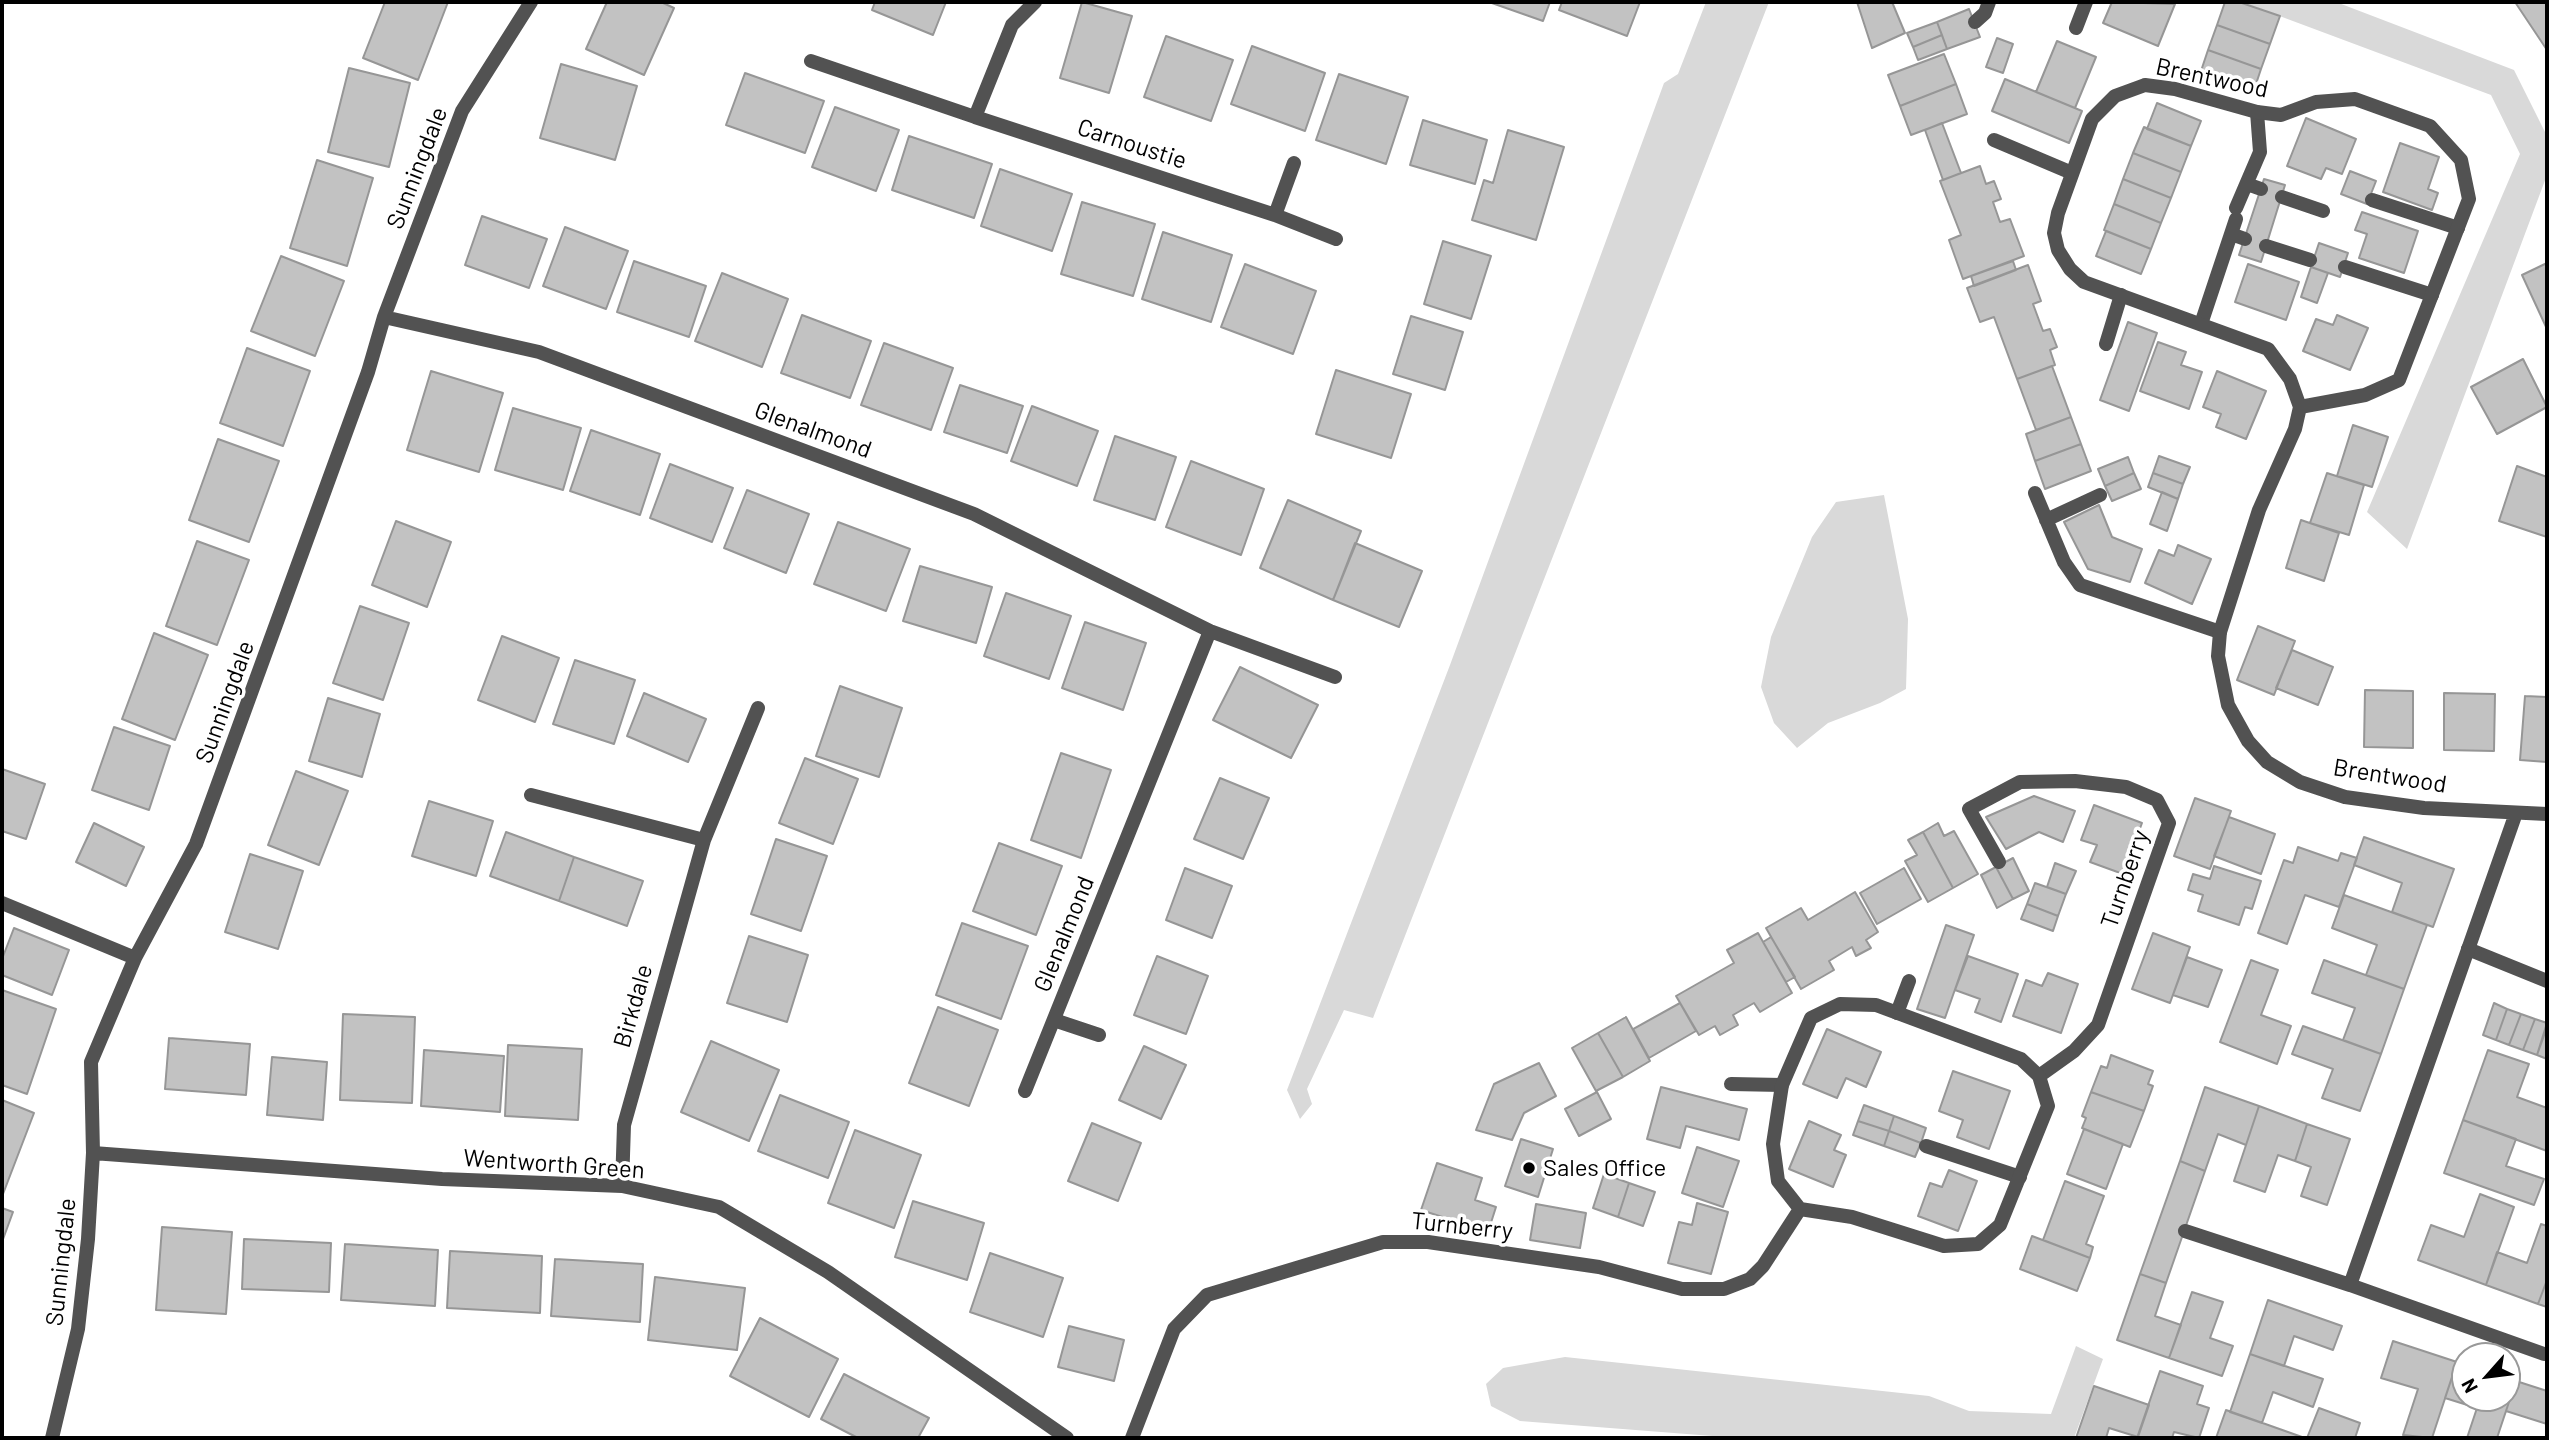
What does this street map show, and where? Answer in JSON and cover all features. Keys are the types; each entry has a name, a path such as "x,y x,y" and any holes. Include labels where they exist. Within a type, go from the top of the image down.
{"street":[{"name":"Sunningdale","path":"52,1438 78,1329 93,1153 91,1062 135,958 196,844 364,385 384,317 462,111 531,2"},
{"path":"975,117 1012,25 1035,2"},
{"path":"1975,22 1985,13 1989,2"},
{"path":"2076,28 2086,2"},
{"name":"Carnoustie","path":"811,61 1275,215 1336,239"},
{"name":"Brentwood","path":"2300,407 2365,395 2399,380 2469,199 2461,160 2430,127 2355,99 2316,102 2281,115 2257,112 2175,89 2145,85 2115,96 2092,119 2072,173 2054,233 2058,250 2070,269 2084,282 2269,349 2290,379 2300,407 2295,429 2259,510 2220,632 2218,656 2228,705 2248,741 2267,762 2300,782 2345,797 2424,808 2547,814"},
{"path":"2202,324 2238,236 2236,213 2254,187 2260,152 2257,112"},
{"path":"1994,140 2072,173"},
{"path":"1275,215 1294,163"},
{"path":"2281,197 2323,211"},
{"path":"2372,200 2458,228"},
{"path":"2266,246 2310,260"},
{"path":"2345,267 2432,295"},
{"path":"2106,344 2121,295"},
{"name":"Glenalmond","path":"384,317 539,352 974,514 1209,631 1335,677"},
{"path":"2035,493 2064,562 2080,585 2220,632"},
{"path":"2046,520 2100,495"},
{"name":"Glenalmond","path":"1025,1091 1209,631"},
{"name":"Birkdale","path":"622,1186 624,1125 704,839 758,708"},
{"name":"Turnberry","path":"1999,862 1969,809 2020,782 2075,780 2126,787 2157,800 2169,823 2098,1025 2074,1051 2039,1076"},
{"path":"531,794 704,839"},
{"path":"2350,1284 2516,813"},
{"path":"2,903 135,958"},
{"path":"2468,949 2547,981"},
{"path":"1897,1013 1909,981"},
{"path":"1840,1004 1876,1005 1897,1013 2021,1059 2039,1076 2048,1106 2000,1225 1978,1244 1944,1246 1852,1217 1800,1209 1778,1181 1773,1144 1782,1085 1811,1018 1840,1004"},
{"name":"Glenalmond","path":"1054,1020 1099,1035"},
{"path":"1731,1084 1782,1085"},
{"path":"1926,1146 2020,1177"},
{"name":"Wentworth Green","path":"93,1153 442,1179 622,1186 719,1207 828,1272 1067,1438"},
{"name":"Turnberry","path":"1132,1438 1174,1329 1207,1295 1383,1242 1428,1242 1599,1267 1682,1289 1724,1289 1749,1279 1763,1266 1800,1209"},
{"path":"2185,1231 2350,1284 2544,1354"}],"shaded area":[{"path":"1706,2 1769,2 1373,1018 1344,1010 1307,1089 1312,1104 1300,1119 1287,1090 1450,665 1664,83 1678,74"},
{"path":"2242,2 2336,2 2514,70 2547,136 2547,175 2407,549 2367,512 2520,154 2491,95"},
{"path":"1884,495 1908,619 1906,689 1880,703 1828,723 1797,748 1774,723 1761,687 1771,637 1812,537 1836,502"},
{"path":"2076,1346 2103,1359 2074,1438 1738,1438 1520,1421 1491,1406 1486,1384 1503,1368 1565,1357 1929,1396 1969,1411 2051,1414"}],"building":[{"path":"385,2 448,2 418,80 363,58"},
{"path":"607,2 661,2 674,8 644,75 586,49"},
{"path":"875,2 946,2 933,35 872,10"},
{"path":"1082,2 1132,16 1109,93 1060,78"},
{"path":"1489,2 1550,2 1543,21"},
{"path":"1562,2 1640,2 1627,36 1559,10"},
{"path":"1857,2 1892,2 1905,33 1872,48"},
{"path":"2112,2 2175,4 2158,46 2103,23"},
{"path":"2225,2 2239,2 2280,16 2270,44 2217,25"},
{"path":"2515,2 2547,2 2547,50"},
{"path":"1969,9 1980,37 1947,49 1937,22"},
{"path":"1937,22 1942,35 1913,47 1907,33"},
{"path":"2217,25 2270,44 2261,69 2208,50"},
{"path":"1942,35 1947,49 1918,60 1913,47"},
{"path":"1166,36 1233,60 1211,121 1144,97"},
{"path":"1997,38 2013,44 2003,73 1986,67"},
{"path":"2057,41 2096,57 2075,108 2036,92"},
{"path":"1252,46 1325,73 1305,131 1231,104"},
{"path":"2208,50 2261,69 2253,93 2200,74"},
{"path":"1944,54 1956,84 1900,106 1888,75"},
{"path":"561,64 637,86 615,160 540,138"},
{"path":"349,68 410,83 389,167 328,152"},
{"path":"745,73 824,101 805,153 726,125"},
{"path":"1339,74 1408,97 1386,164 1316,140"},
{"path":"2005,79 2082,111 2069,143 1992,111"},
{"path":"1956,84 1967,114 1911,135 1900,106"},
{"path":"2157,103 2201,121 2191,146 2147,129"},
{"path":"835,107 899,130 876,191 812,167"},
{"path":"2306,118 2356,139 2342,174 2326,168 2321,179 2287,166"},
{"path":"1423,120 1487,140 1475,184 1410,165"},
{"path":"1942,123 1961,173 1943,180 1925,130"},
{"path":"2144,127 2191,146 2181,172 2133,153"},
{"path":"1508,130 1564,147 1536,240 1472,220 1484,180 1493,183"},
{"path":"909,136 992,164 974,218 892,190"},
{"path":"2400,143 2439,157 2428,189 2438,193 2432,210 2383,192"},
{"path":"2133,153 2181,172 2171,198 2123,179"},
{"path":"317,160 373,178 347,266 290,248"},
{"path":"1980,166 1986,184 1994,181 2001,199 1993,202 2000,222 2010,219 2024,256 1963,279 1949,240 1961,235 1940,181"},
{"path":"1000,169 1072,194 1052,251 981,226"},
{"path":"2350,171 2376,181 2367,204 2341,194"},
{"path":"2123,179 2171,198 2161,223 2114,204"},
{"path":"2264,179 2285,185 2261,262 2239,255"},
{"path":"1082,202 1155,224 1133,296 1061,274"},
{"path":"2114,204 2161,223 2151,249 2104,230"},
{"path":"2362,212 2418,231 2404,273 2359,258 2367,234 2355,230"},
{"path":"482,216 547,239 529,288 465,265"},
{"path":"565,227 628,251 606,309 543,286"},
{"path":"2106,231 2151,249 2141,274 2096,256"},
{"path":"1163,232 1232,255 1211,322 1142,299"},
{"path":"1443,241 1491,256 1471,319 1424,304"},
{"path":"2319,243 2348,253 2340,277 2311,267"},
{"path":"281,256 344,281 315,356 251,331"},
{"path":"634,261 706,286 689,337 617,312"},
{"path":"2013,261 2016,270 1974,286 1971,276"},
{"path":"2547,263 2547,329 2522,275"},
{"path":"1245,264 1316,291 1293,354 1221,327"},
{"path":"2248,264 2299,282 2286,320 2235,302"},
{"path":"2028,265 2041,301 2033,304 2043,331 2050,329 2057,347 2050,350 2055,365 2017,379 1994,317 1980,322 1967,288"},
{"path":"2311,267 2328,273 2317,303 2301,297"},
{"path":"722,273 788,299 762,367 695,341"},
{"path":"802,315 871,341 850,398 781,373"},
{"path":"2337,315 2368,328 2350,370 2303,351 2316,319 2333,325"},
{"path":"1411,316 1463,332 1445,390 1393,374"},
{"path":"2128,322 2157,333 2129,411 2100,400"},
{"path":"2158,342 2186,352 2181,365 2202,372 2189,409 2140,391"},
{"path":"884,343 953,368 931,430 861,405"},
{"path":"247,348 310,371 283,446 220,423"},
{"path":"2523,359 2547,407 2497,434 2471,387"},
{"path":"2052,366 2071,417 2036,430 2017,379"},
{"path":"1336,370 1411,394 1391,458 1316,434"},
{"path":"431,371 503,393 479,472 407,450"},
{"path":"2217,371 2266,391 2246,439 2216,427 2221,414 2203,407"},
{"path":"960,385 1023,406 1007,453 944,432"},
{"path":"1032,406 1098,431 1077,486 1011,461"},
{"path":"513,408 581,428 563,490 495,470"},
{"path":"2071,417 2081,444 2035,461 2026,434"},
{"path":"2353,425 2388,437 2372,487 2337,476"},
{"path":"591,430 660,454 640,515 570,491"},
{"path":"1115,436 1176,457 1155,520 1094,500"},
{"path":"218,439 279,461 249,542 189,520"},
{"path":"2081,444 2091,471 2045,489 2035,461"},
{"path":"2159,456 2190,467 2183,484 2153,473"},
{"path":"2128,457 2134,473 2105,486 2098,469"},
{"path":"1191,461 1264,489 1241,555 1166,527"},
{"path":"670,464 733,488 712,542 650,518"},
{"path":"2517,466 2547,477 2547,537 2499,521"},
{"path":"2134,473 2141,489 2112,501 2105,486"},
{"path":"2153,473 2183,484 2178,499 2148,487"},
{"path":"2327,473 2364,485 2349,535 2310,523"},
{"path":"747,490 809,514 786,573 724,548"},
{"path":"2162,492 2178,499 2167,531 2150,524"},
{"path":"1288,500 1361,531 1333,600 1260,568"},
{"path":"2099,505 2112,537 2142,549 2130,582 2088,569 2064,522"},
{"path":"2301,520 2339,533 2324,581 2286,568"},
{"path":"396,521 451,542 427,607 372,585"},
{"path":"838,522 910,549 886,611 814,584"},
{"path":"197,541 249,560 217,645 166,626"},
{"path":"1355,543 1422,571 1399,627 1333,600"},
{"path":"2178,545 2211,559 2192,604 2145,583 2159,550 2174,556"},
{"path":"920,566 992,587 976,643 903,621"},
{"path":"1006,593 1071,616 1049,679 984,656"},
{"path":"360,606 409,623 383,700 333,683"},
{"path":"1085,622 1146,643 1123,710 1062,688"},
{"path":"2258,626 2295,641 2274,695 2237,680"},
{"path":"154,633 208,655 175,740 122,719"},
{"path":"502,636 559,658 535,722 478,700"},
{"path":"2292,650 2333,667 2318,705 2276,688"},
{"path":"575,660 635,680 614,744 553,724"},
{"path":"1240,667 1318,705 1291,758 1213,720"},
{"path":"840,686 902,708 879,777 816,756"},
{"path":"2365,690 2413,691 2413,748 2364,747"},
{"path":"644,693 706,719 688,762 627,736"},
{"path":"2444,693 2495,694 2494,751 2444,750"},
{"path":"2525,696 2547,697 2547,762 2520,760"},
{"path":"328,698 380,714 362,777 309,761"},
{"path":"114,727 170,746 149,810 92,790"},
{"path":"1061,753 1111,770 1081,858 1031,840"},
{"path":"805,758 858,779 833,844 779,823"},
{"path":"2,769 45,784 26,839 2,831"},
{"path":"296,771 348,791 319,865 268,845"},
{"path":"1220,778 1269,798 1243,859 1194,839"},
{"path":"2034,796 2075,811 2063,842 2039,832 2006,849 1986,817"},
{"path":"2195,798 2231,811 2210,869 2174,856"},
{"path":"429,801 493,821 476,876 412,856"},
{"path":"2094,805 2142,823 2123,874 2090,862 2097,845 2081,840"},
{"path":"2229,817 2275,834 2261,874 2214,856"},
{"path":"94,823 144,847 126,886 76,862"},
{"path":"1938,823 1944,836 1954,831 1978,874 1953,888 1923,832"},
{"path":"506,832 574,857 559,901 490,876"},
{"path":"1923,832 1953,888 1928,902 1905,861 1917,855 1908,840"},
{"path":"2364,837 2454,869 2433,927 2392,912 2402,883 2354,865"},
{"path":"776,839 827,856 801,931 751,914"},
{"path":"999,843 1062,866 1036,935 973,911"},
{"path":"2298,847 2338,861 2341,853 2357,858 2339,907 2305,895 2287,944 2258,933 2284,860 2293,863"},
{"path":"250,854 303,871 278,949 225,932"},
{"path":"574,857 643,881 627,926 559,901"},
{"path":"2013,858 2029,891 2013,899 1996,867"},
{"path":"2055,863 2076,871 2066,894 2047,887"},
{"path":"2214,866 2261,881 2252,909 2245,907 2239,925 2198,911 2203,895 2188,890 2193,874 2210,879"},
{"path":"1996,867 2013,899 1997,908 1981,875"},
{"path":"1185,868 1232,886 1212,938 1166,920"},
{"path":"1904,868 1921,899 1877,924 1860,893"},
{"path":"2035,883 2066,894 2058,916 2027,904"},
{"path":"1855,892 1878,932 1866,940 1871,948 1856,956 1852,947 1829,961 1834,970 1801,989 1766,928 1801,908 1808,920"},
{"path":"2344,895 2427,925 2404,989 2366,975 2377,945 2332,928"},
{"path":"2027,904 2058,916 2053,931 2021,919"},
{"path":"962,923 1028,946 1001,1019 936,995"},
{"path":"1946,925 1974,935 1945,1018 1917,1009"},
{"path":"14,928 69,950 52,995 2,975 2,959"},
{"path":"1758,933 1792,993 1760,1012 1754,1003 1733,1015 1738,1025 1720,1035 1715,1026 1699,1035 1676,996 1734,963 1727,950"},
{"path":"2153,933 2190,947 2170,1003 2132,989"},
{"path":"749,936 808,955 787,1022 727,1003"},
{"path":"1771,937 1795,977 1786,982 1763,942"},
{"path":"1157,956 1208,976 1186,1034 1134,1015"},
{"path":"1968,956 2018,974 2001,1022 1975,1012 1980,999 1955,990"},
{"path":"2187,957 2222,970 2208,1007 2173,995"},
{"path":"2251,960 2278,970 2261,1015 2291,1026 2277,1064 2220,1042"},
{"path":"2324,960 2404,989 2381,1054 2343,1040 2355,1008 2312,993"},
{"path":"2048,973 2078,984 2061,1033 2013,1016 2026,980 2042,986"},
{"path":"2,990 56,1009 27,1094 2,1085"},
{"path":"1680,1003 1696,1031 1649,1058 1633,1029"},
{"path":"2494,1003 2507,1009 2496,1040 2483,1035"},
{"path":"938,1007 998,1030 969,1106 909,1083"},
{"path":"2507,1009 2521,1014 2509,1045 2496,1040"},
{"path":"343,1014 415,1017 412,1103 340,1100"},
{"path":"2521,1014 2535,1019 2523,1050 2509,1045"},
{"path":"1626,1017 1650,1061 1623,1077 1598,1033"},
{"path":"2535,1019 2547,1023 2537,1055 2523,1050"},
{"path":"2303,1026 2381,1054 2360,1111 2322,1098 2333,1069 2292,1054"},
{"path":"2547,1027 2547,1059 2537,1055"},
{"path":"1827,1029 1881,1052 1866,1087 1846,1078 1837,1098 1803,1084"},
{"path":"1598,1033 1623,1077 1596,1091 1572,1048"},
{"path":"169,1038 250,1044 246,1095 165,1089"},
{"path":"711,1041 779,1070 749,1141 681,1112"},
{"path":"508,1045 582,1049 578,1120 505,1116"},
{"path":"1144,1046 1186,1065 1161,1119 1119,1100"},
{"path":"424,1050 504,1056 500,1112 421,1106"},
{"path":"2488,1050 2529,1064 2517,1097 2547,1108 2547,1151 2463,1120"},
{"path":"2111,1055 2153,1071 2148,1084 2153,1086 2144,1111 2091,1092 2101,1066 2107,1068"},
{"path":"272,1057 327,1062 323,1120 267,1115"},
{"path":"1539,1063 1556,1096 1524,1113 1512,1140 1476,1130 1494,1084"},
{"path":"1953,1071 2010,1091 1989,1149 1957,1137 1963,1120 1939,1111"},
{"path":"1661,1087 1747,1109 1739,1140 1686,1126 1680,1148 1647,1139"},
{"path":"2205,1087 2259,1106 2246,1145 2218,1134 2205,1171 2180,1161"},
{"path":"1597,1092 1611,1119 1579,1136 1565,1109"},
{"path":"2091,1092 2144,1111 2130,1147 2082,1128 2086,1118 2082,1116"},
{"path":"780,1095 849,1122 828,1178 758,1151"},
{"path":"2,1100 34,1113 3,1194 2,1194"},
{"path":"1864,1105 1894,1116 1889,1131 1858,1121"},
{"path":"2259,1106 2307,1124 2295,1161 2278,1155 2265,1192 2234,1181"},
{"path":"1894,1116 1926,1128 1921,1143 1889,1131"},
{"path":"2463,1120 2516,1139 2506,1166 2544,1179 2534,1205 2444,1173"},
{"path":"1809,1121 1841,1135 1834,1150 1846,1155 1833,1187 1789,1169"},
{"path":"1858,1121 1889,1131 1884,1146 1853,1135"},
{"path":"1092,1123 1141,1143 1118,1201 1068,1181"},
{"path":"2307,1124 2350,1139 2327,1205 2301,1196 2311,1167 2295,1161"},
{"path":"2084,1129 2123,1144 2106,1189 2067,1174"},
{"path":"855,1130 921,1155 894,1228 828,1203"},
{"path":"1889,1131 1921,1143 1915,1157 1884,1146"},
{"name":"Sales Office","path":"1521,1139 1553,1149 1538,1197 1505,1186"},
{"path":"1697,1147 1739,1161 1723,1207 1682,1193"},
{"path":"2180,1161 2205,1171 2166,1283 2140,1274"},
{"path":"1437,1163 1482,1178 1475,1200 1496,1207 1488,1232 1421,1210"},
{"path":"1949,1170 1977,1181 1958,1231 1918,1216 1930,1183 1942,1187"},
{"path":"1604,1174 1629,1183 1618,1217 1593,1208"},
{"path":"2065,1181 2104,1196 2086,1244 2093,1247 2090,1258 2043,1240"},
{"path":"1629,1183 1655,1192 1643,1226 1618,1217"},
{"path":"2480,1194 2514,1207 2486,1285 2418,1260 2431,1225 2464,1237"},
{"path":"913,1201 984,1223 967,1280 895,1257"},
{"path":"1697,1203 1728,1212 1711,1274 1668,1263 1679,1222 1692,1225"},
{"path":"1536,1204 1586,1213 1580,1248 1530,1240"},
{"path":"2,1208 13,1212 2,1242"},
{"path":"2541,1224 2547,1226 2547,1280 2538,1304 2486,1285 2497,1252 2527,1263"},
{"path":"162,1227 232,1232 226,1314 156,1310"},
{"path":"2032,1236 2090,1258 2077,1291 2020,1269"},
{"path":"244,1239 331,1243 329,1292 242,1289"},
{"path":"345,1244 438,1250 435,1306 341,1300"},
{"path":"450,1251 542,1256 540,1313 447,1308"},
{"path":"990,1253 1063,1278 1043,1337 970,1312"},
{"path":"555,1259 643,1264 640,1322 551,1316"},
{"path":"2140,1274 2166,1283 2155,1316 2181,1325 2169,1358 2117,1340"},
{"path":"655,1277 745,1288 737,1350 648,1340"},
{"path":"2547,1280 2547,1307 2538,1304"},
{"path":"2192,1292 2223,1302 2210,1338 2233,1346 2222,1376 2169,1358"},
{"path":"2268,1300 2342,1326 2333,1350 2294,1336 2284,1366 2250,1354"},
{"path":"760,1318 838,1359 809,1417 730,1376"},
{"path":"1069,1326 1124,1340 1114,1381 1058,1367"},
{"path":"2393,1341 2451,1360 2451,1380 2432,1438 2403,1435 2418,1389 2381,1378"},
{"path":"2250,1354 2323,1379 2313,1407 2273,1392 2262,1423 2230,1412"},
{"path":"2160,1371 2203,1386 2197,1404 2209,1408 2199,1438 2174,1432 2172,1438 2137,1438"},
{"path":"844,1374 929,1418 918,1438 858,1438 821,1419"},
{"path":"2451,1380 2451,1400 2445,1398"},
{"path":"2521,1383 2547,1391 2547,1424 2509,1412 2521,1412"},
{"path":"2094,1386 2149,1405 2138,1437 2109,1428 2106,1438 2076,1438"},
{"path":"2319,1408 2360,1423 2355,1438 2307,1438"},
{"path":"2226,1410 2302,1437 2302,1438 2216,1438"},
{"path":"2476,1412 2506,1412 2497,1438 2467,1438"}],"place":[{"name":"Sales Office","path":"1529,1168"}]}
